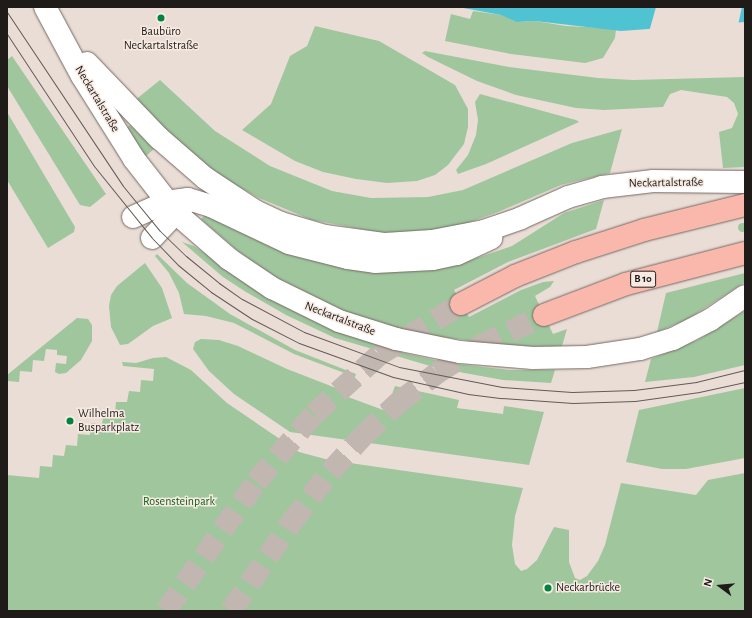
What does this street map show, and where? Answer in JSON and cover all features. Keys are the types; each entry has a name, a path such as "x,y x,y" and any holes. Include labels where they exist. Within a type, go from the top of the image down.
{"main road":[{"name":"Neckartalstraße","path":"50,14 110,90 177,154 205,178 255,211 304,230 345,240 385,244 446,239 484,230 589,190 632,182 675,180 745,182"},
{"name":"Neckartalstraße","path":"50,14 82,76 134,159 209,242 272,288 339,321 396,340 432,348 496,356 587,357 640,350 692,330 745,296"},
{"path":"177,154 188,175 177,205 156,234 181,228 209,242"},
{"path":"134,159 146,187 144,202 133,217 177,205 211,206 289,244 341,257 375,262 433,259 457,254 474,248 539,210"},
{"path":"461,304 515,276 576,252 644,230 745,205"},
{"name":"B 10","path":"544,315 626,284 745,253"}],"green space":[{"path":"473,11 501,15 520,22 535,21 566,26 616,29 615,38 603,58 585,63 511,54 445,41 451,14 470,19"},
{"path":"315,26 379,41 455,85 468,109 468,127 464,144 448,165 435,175 417,181 387,183 356,179 323,172 295,161 242,130 271,104 290,56 307,46"},
{"path":"425,51 509,67 598,78 633,80 745,77 745,167 723,168 719,132 732,128 738,114 734,103 727,97 681,90 670,94 663,107 604,110 576,108 516,95 477,81 428,57 422,53"},
{"path":"12,56 106,194 90,207 80,205 7,86 7,60"},
{"path":"160,80 215,131 270,166 332,191 371,198 428,197 463,190 572,143 622,129 610,173 561,185 498,212 462,225 429,231 383,233 312,220 259,198 223,178 204,164 134,101"},
{"path":"480,94 579,122 486,164 458,174 456,170 468,155 476,135 478,120 475,102"},
{"path":"7,112 75,227 74,232 48,248 7,180"},
{"path":"130,125 154,149 145,157 126,128"},
{"path":"604,200 596,229 508,262 454,290 469,317 521,290 543,282 554,281 550,287 535,296 553,334 567,329 562,346 553,347 505,345 441,337 393,327 344,311 277,278 239,252 201,219 209,211 462,263 512,246 564,213"},
{"path":"742,222 747,227 742,232 737,227"},
{"path":"182,242 194,246 266,297 337,331 399,352 448,363 511,370 555,370 551,383 503,380 437,368 335,338 286,315 246,292 223,277"},
{"path":"157,254 187,283 230,314 295,350 356,374 355,377 294,354 234,323 206,316 184,314 179,293 169,273 155,256"},
{"path":"145,263 162,288 172,318 153,326 128,344 120,345 111,327 109,306 111,295 117,286"},
{"path":"745,273 745,282 688,319 657,332 666,293"},
{"path":"745,311 745,365 694,377 645,382 651,359 698,340"},
{"path":"77,318 88,319 92,325 92,341 81,360 66,373 59,374 55,372 56,363 66,364 67,356 57,355 57,350 46,349 44,361 33,360 32,372 20,371 19,382 8,381 7,386 7,375"},
{"path":"201,339 219,340 238,346 287,369 349,393 348,397 386,411 395,386 459,400 457,408 503,414 504,406 544,412 529,465 290,432 234,394 209,371 193,349 195,342"},
{"name":"Rosensteinpark","path":"166,357 191,370 227,403 299,452 329,460 523,488 515,516 512,545 515,564 521,571 527,569 537,560 554,527 569,530 569,562 575,578 580,580 587,576 598,561 605,545 621,483 696,495 708,480 745,473 745,611 7,611 7,475 39,478 40,466 52,467 53,455 64,456 66,445 77,446 78,434 90,435 91,423 102,424 104,412 115,413 116,402 127,402 129,391 140,392 141,380 153,381 154,369 123,366 122,362 136,363 153,358"},
{"path":"745,388 745,458 686,469 662,469 626,462 639,410"}],"water":[{"path":"458,7 745,7 745,22 621,31 535,21 517,22 501,15"}],"pier":[{"path":"656,7 742,7 738,25 649,32"}],"tunnel":[{"path":"166,611 256,482 314,414 379,355 461,304"},
{"path":"231,611 291,523 330,472 363,436 399,402 437,373 480,346 544,315"}],"tram line":[{"path":"7,12 123,186 160,231 186,256 219,283 242,299 304,332 399,367 502,387 572,392 634,390 696,382 745,370"},
{"path":"7,34 94,166 152,238 178,265 211,292 252,319 299,343 393,377 468,394 502,398 573,403 635,401 699,392 745,382"}],"place":[{"name":"Baubüro Neckartalstraße","path":"161,18"},
{"name":"Wilhelma Busparkplatz","path":"70,421"},
{"name":"Neckarbrücke","path":"548,588"}]}
